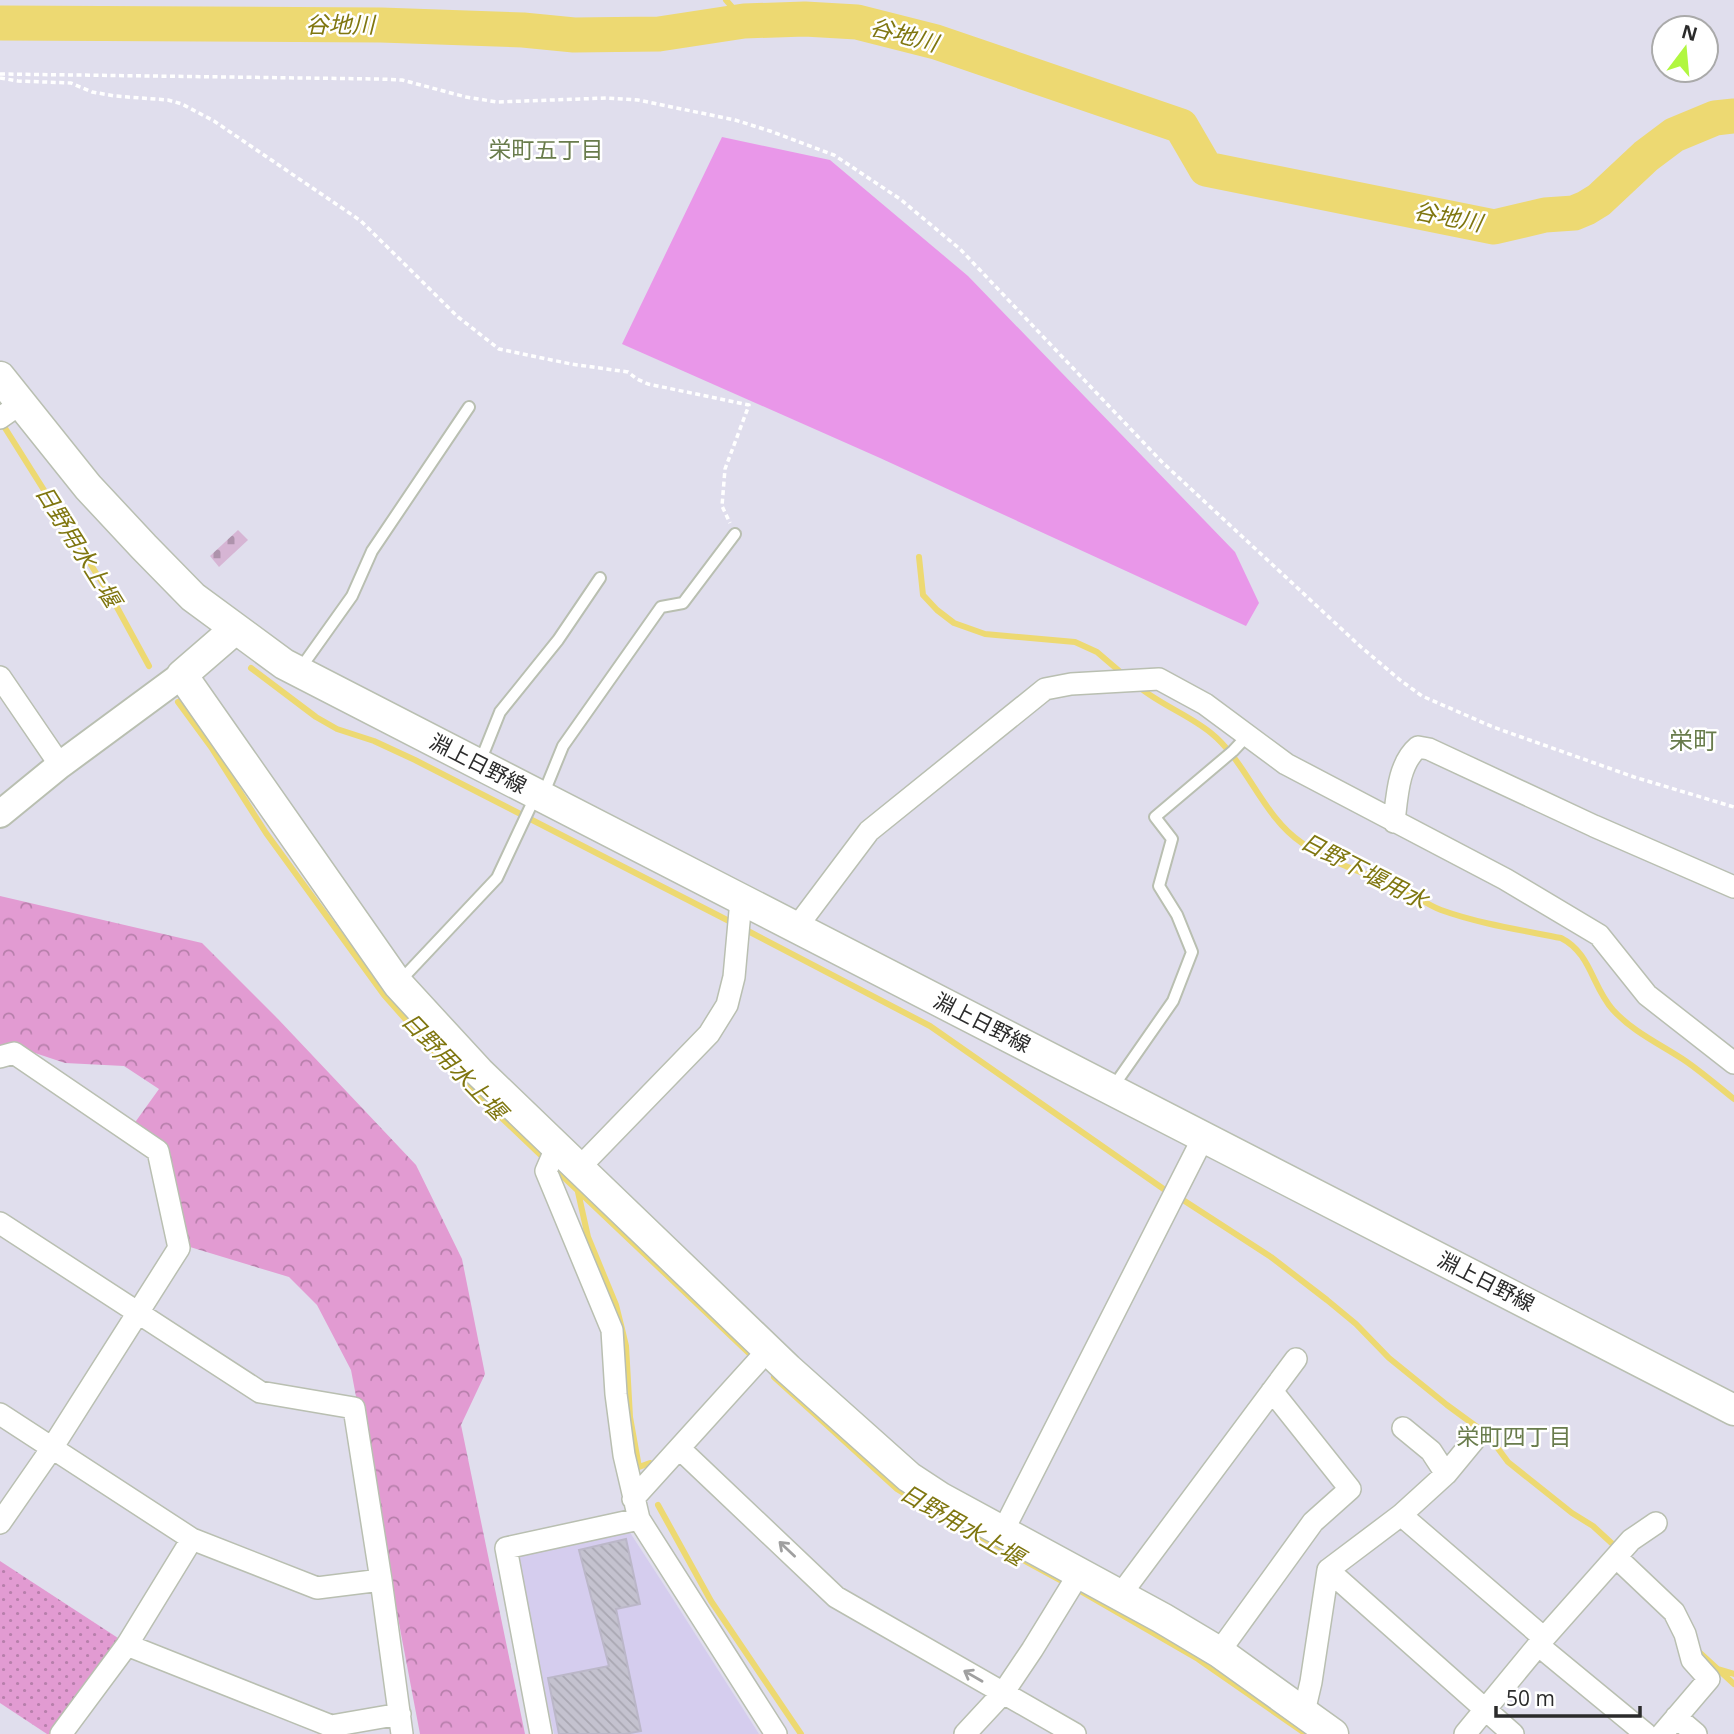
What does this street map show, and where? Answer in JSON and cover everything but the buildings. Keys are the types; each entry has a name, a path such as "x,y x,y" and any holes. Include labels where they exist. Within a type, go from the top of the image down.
{"main road":[{"name":"淵上日野線","path":"0,377 10,411 88,487 193,597 284,664 1734,1410"},
{"path":"234,629 182,675 398,984 480,1072 768,1350 909,1478 941,1498 1121,1594 1219,1652 1333,1734"}],"street":[{"path":"0,814 60,765 182,675"},
{"path":"0,677 60,765"},
{"path":"796,928 869,831 1045,689 1071,684 1159,679 1205,704 1242,741 1505,879 1599,934 1647,995 1734,1063"},
{"path":"1394,822 1398,792 1409,754 1418,747 1429,749 1594,826 1734,887"},
{"path":"578,1169 709,1034 727,1005 734,977 741,900"},
{"path":"0,1057 14,1053 158,1151 179,1248 52,1448 0,1523"},
{"path":"1003,1531 1204,1136"},
{"path":"556,1148 546,1171 612,1330 622,1443 636,1509 776,1734"},
{"path":"0,1223 260,1392 354,1408 382,1580 401,1724 331,1726 127,1645"},
{"path":"541,1734 506,1548 636,1509 680,1449 768,1350"},
{"path":"1121,1594 1296,1359"},
{"path":"1219,1652 1313,1522 1350,1489 1272,1391"},
{"path":"0,1414 192,1539 317,1588 382,1580"},
{"path":"1403,1428 1430,1451 1447,1474"},
{"path":"1304,1712 1328,1570 1401,1514 1447,1474 1474,1440"},
{"path":"680,1449 836,1597 1075,1734"},
{"path":"1401,1514 1646,1734"},
{"path":"1465,1734 1631,1540 1656,1523"},
{"path":"61,1734 127,1645 192,1539"},
{"path":"1616,1557 1674,1612 1685,1634 1692,1660 1709,1679 1661,1734"},
{"path":"1328,1570 1513,1734"},
{"path":"965,1734 1003,1693 1080,1572"},
{"path":"1676,1717 1696,1734"}],"lane":[{"path":"298,671 352,596 372,551 469,407"},
{"path":"398,984 497,878 563,746 661,607 683,603 736,534"},
{"path":"478,765 500,712 558,640 600,578"},
{"path":"1112,1089 1173,1001 1192,952 1177,915 1159,886 1172,839 1155,817 1242,741"}],"path":[{"path":"0,76 18,81 71,83 92,92 115,96 169,100 214,121 360,221 458,317 499,349 570,364 628,372 648,384 749,405 725,469 722,506 736,534"},
{"path":"0,76 379,79 402,80 466,97 497,102 630,99 735,120 816,147 859,170 891,192 960,249 1162,462 1350,638 1399,680 1433,702 1493,727 1599,765 1734,807"}],"shaded area":[{"path":"722,137 830,160 968,276 1235,552 1259,603 1246,626 880,458 622,344"},
{"path":"629,1531 759,1734 554,1734 514,1556"}],"green space":[{"path":"238,530 248,540 219,567 210,556"},
{"path":"0,896 202,943 416,1165 462,1259 485,1374 461,1425 525,1734 420,1734 351,1370 317,1305 289,1277 190,1247 161,1148 131,1128 159,1089 124,1066 65,1063 17,1047 0,1052"},
{"path":"0,1561 118,1638 55,1734 47,1734 0,1703"}],"waterway":[{"path":"726,0 744,21"},
{"name":"谷地川","path":"0,23 381,25 523,30 574,35 659,34 744,21 805,19 857,22 936,42 1181,126 1206,169 1494,227 1545,215 1574,213 1586,208 1599,200 1646,156 1674,135 1715,118 1734,116"},
{"name":"日野用水上堰","path":"5,428 113,600 149,666"},
{"name":"日野下堰用水","path":"919,557 923,595 954,623 985,634 1075,642 1097,652 1125,676"},
{"path":"251,668 316,717 337,729 374,741 415,760 729,921"},
{"name":"日野下堰用水","path":"1139,687 1211,733 1224,745 1276,818 1302,843 1441,910 1486,923 1561,938 1579,952 1606,1001 1621,1018 1687,1062 1734,1099"},
{"name":"日野用水上堰","path":"178,702 211,747 266,833 384,995 445,1064 546,1160"},
{"path":"748,931 930,1026 1165,1190"},
{"name":"日野用水上堰","path":"553,1167 752,1356"},
{"path":"578,1192 588,1237 616,1305 626,1346 630,1417 639,1467 650,1463"},
{"path":"1180,1198 1271,1257 1327,1300 1356,1324 1389,1358 1488,1435 1508,1462 1572,1513 1593,1526 1618,1549"},
{"name":"日野用水上堰","path":"774,1377 897,1489 1062,1581"},
{"path":"658,1505 711,1601 801,1734"},
{"name":"日野用水上堰","path":"1082,1592 1198,1659 1306,1734"},
{"path":"1699,1652 1734,1684"},
{"path":"1718,1669 1734,1674"}],"district":[{"name":"栄町五丁目","path":"546,150"},
{"name":"栄町","path":"1693,741"},
{"name":"栄町四丁目","path":"1514,1437"}]}
